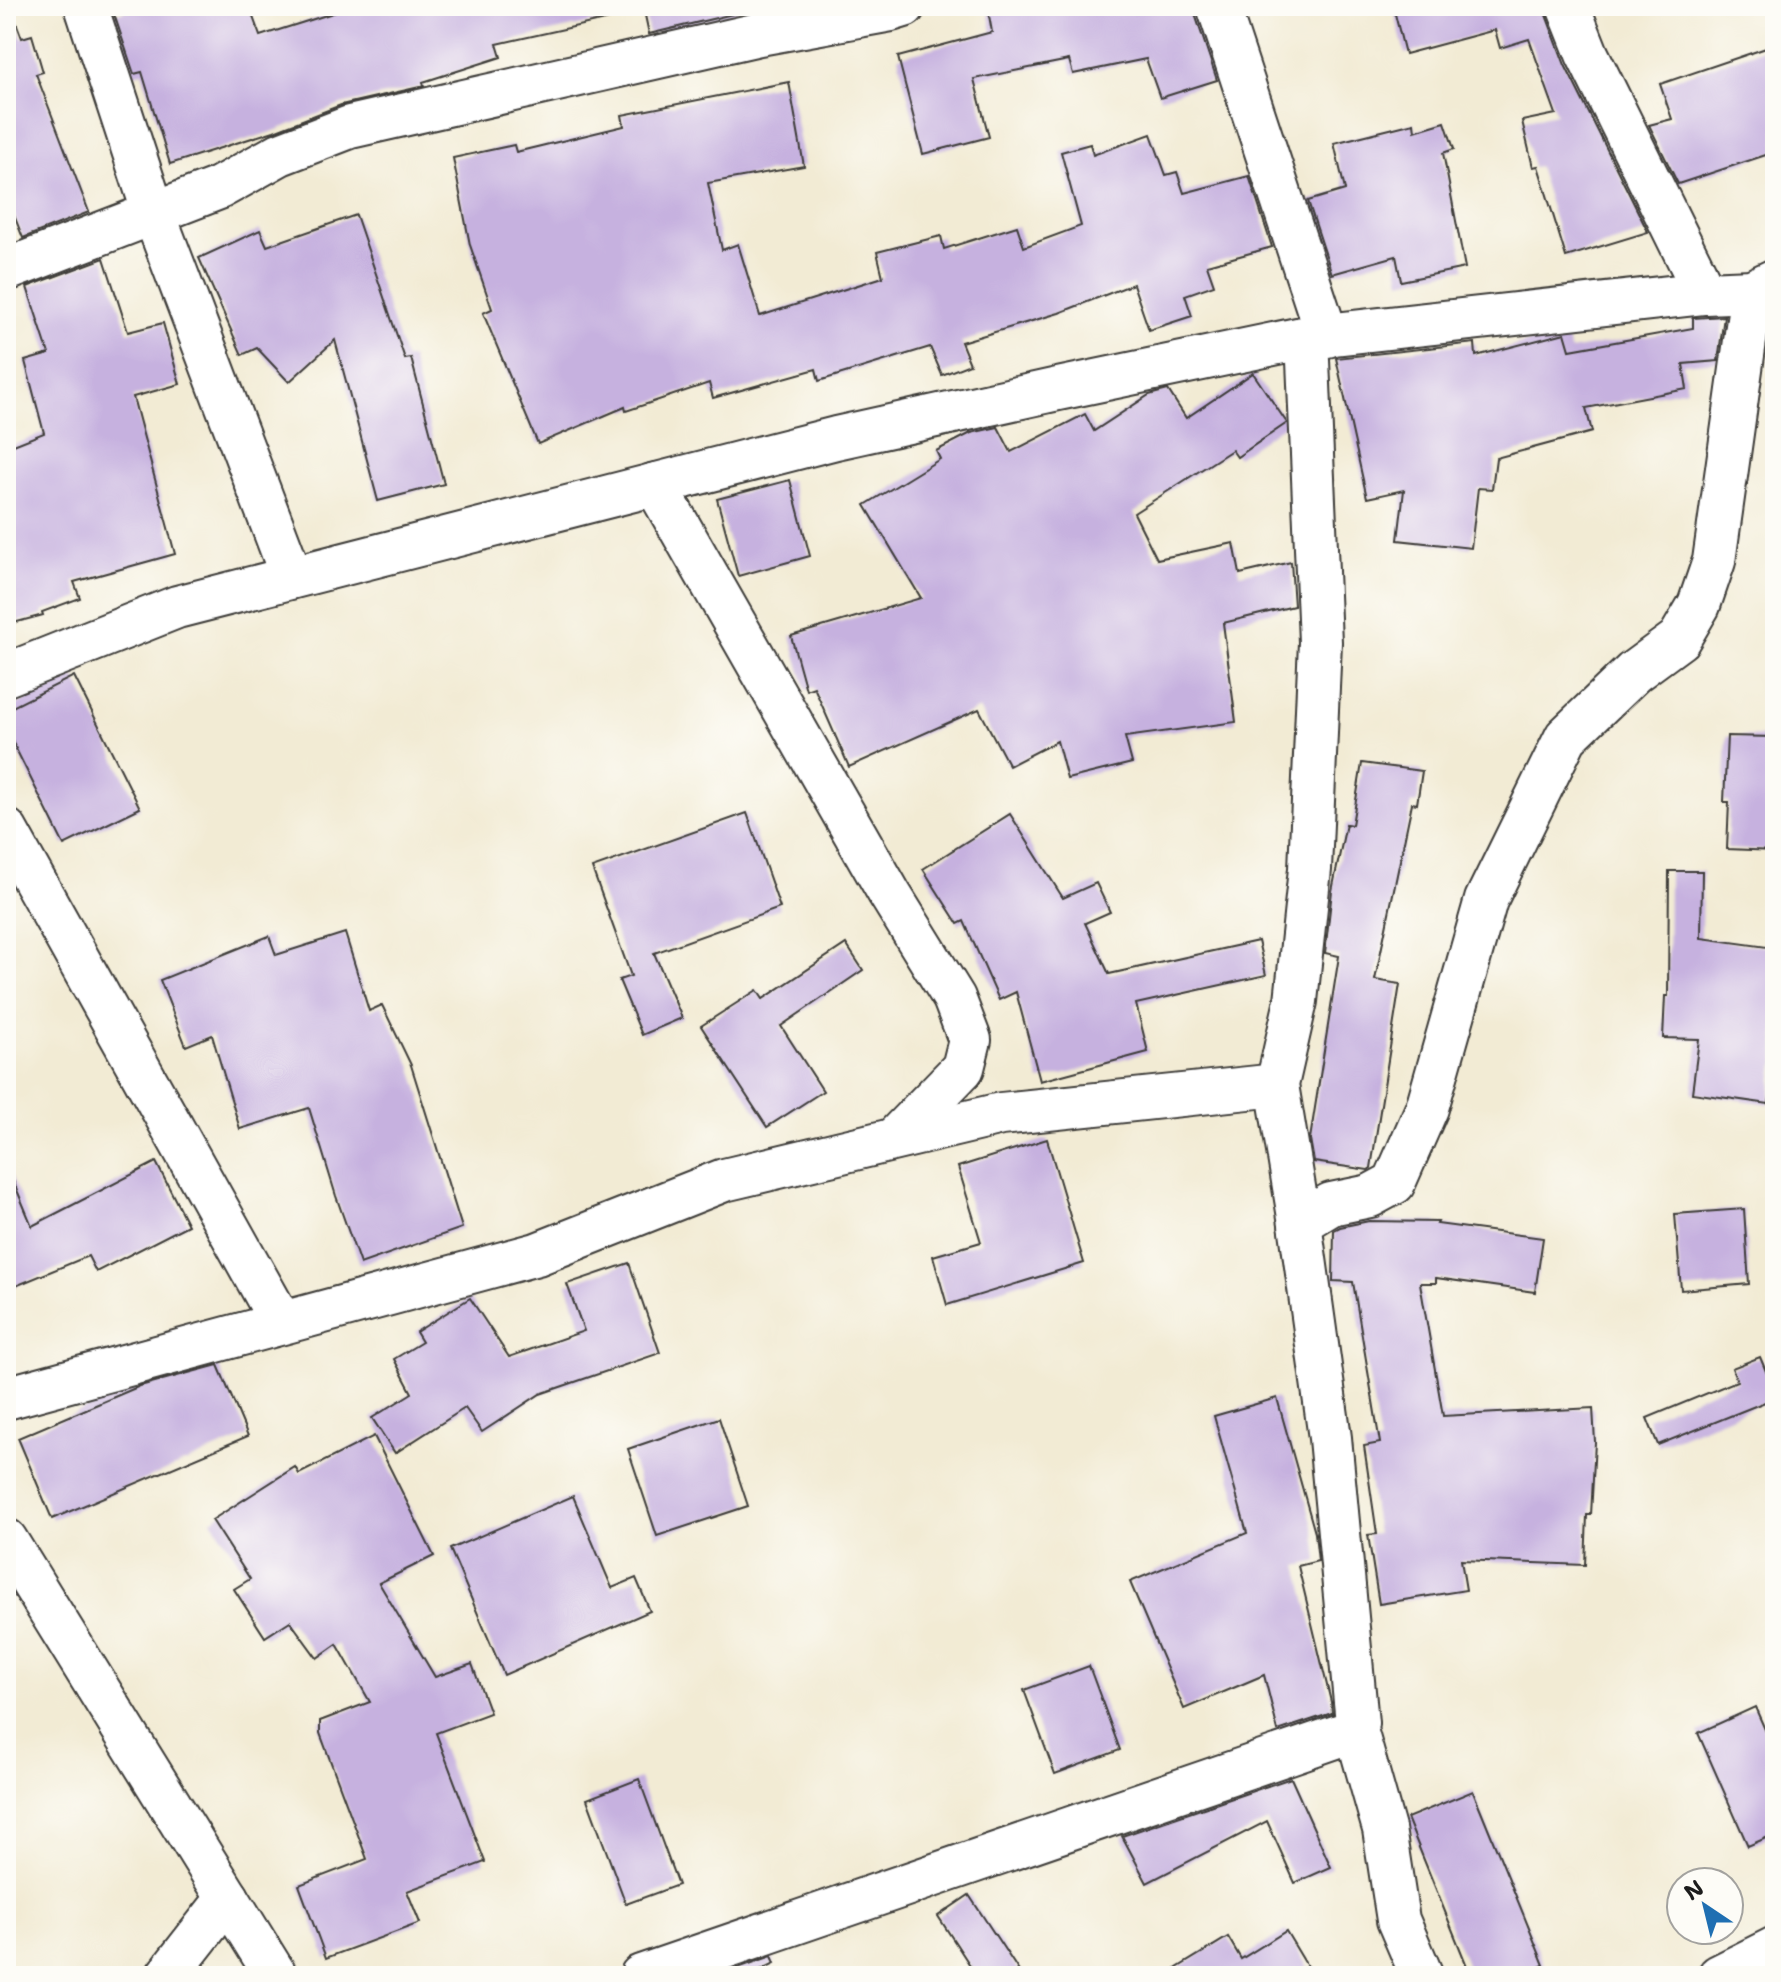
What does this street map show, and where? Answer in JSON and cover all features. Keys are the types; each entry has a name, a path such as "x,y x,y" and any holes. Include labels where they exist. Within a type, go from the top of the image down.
{"street":[{"path":"86,6 154,214 292,577"},
{"path":"6,270 219,188 280,154 350,127 759,34 904,6"},
{"path":"1218,6 1317,336 1320,642 1310,869 1296,1001 1277,1085 1330,1438 1356,1730 1384,1829 1398,1920 1422,1976"},
{"path":"1568,6 1587,54 1705,293"},
{"path":"6,675 177,607 851,435 1058,389 1317,336 1764,286 1714,561 1699,605 1679,639 1634,672 1566,737 1486,900 1427,1108 1394,1183 1370,1196 1331,1204 1300,1223"},
{"path":"655,484 889,893 954,998 970,1040 963,1068 895,1138"},
{"path":"6,830 281,1322"},
{"path":"963,1068 1001,1114"},
{"path":"6,1398 537,1254 724,1180 1001,1114 1277,1085"},
{"path":"6,1540 276,1976"},
{"path":"641,1976 1356,1730"},
{"path":"167,1976 228,1898"},
{"path":"1719,1976 1775,1948"}],"building":[{"path":"6,6 10,6 22,38 32,35 43,72 36,74 89,212 23,238 6,195"},
{"path":"141,6 249,6 260,36 336,12 335,6 607,6 609,19 497,44 501,57 423,82 424,86 341,105 274,131 170,164 142,72 134,74 114,14"},
{"path":"643,6 736,6 737,13 649,34"},
{"path":"1006,6 1195,6 1217,80 1160,98 1146,59 1073,74 1069,60 974,79 989,137 923,154 898,57 992,32 988,10"},
{"path":"1393,6 1545,6 1565,65 1648,232 1566,257 1538,166 1533,167 1522,121 1556,114 1529,39 1500,48 1495,30 1405,54"},
{"path":"1775,45 1775,152 1678,184 1649,125 1672,119 1660,84"},
{"path":"789,82 804,166 708,183 722,250 738,244 760,316 883,277 877,252 941,236 944,249 1017,226 1024,247 1081,226 1061,152 1090,144 1093,155 1151,134 1166,175 1177,172 1184,193 1249,176 1272,247 1207,265 1214,285 1185,295 1192,316 1149,330 1133,284 1059,313 961,342 970,364 942,375 930,347 819,381 816,369 713,398 709,383 626,411 625,407 538,444 483,313 492,309 470,245 453,158 514,145 516,152 624,126 622,115"},
{"path":"1445,122 1454,149 1443,153 1465,268 1401,281 1396,256 1332,274 1308,201 1345,190 1334,143 1414,123 1415,131"},
{"path":"356,215 405,359 411,358 444,484 378,501 335,340 289,382 257,348 242,355 199,258 260,230 267,246"},
{"path":"104,258 128,332 163,323 180,384 133,397 175,554 74,582 80,598 42,612 43,615 6,625 6,448 44,433 25,361 49,354 27,287"},
{"path":"1724,316 1718,361 1683,364 1687,389 1586,408 1592,432 1496,458 1492,489 1478,488 1471,548 1398,540 1404,490 1367,498 1336,358 1475,343 1476,356 1565,333 1570,350 1693,328 1693,318"},
{"path":"1253,373 1287,423 1237,457 1232,450 1134,513 1157,559 1234,543 1240,574 1291,562 1294,606 1223,623 1236,722 1125,737 1132,763 1067,779 1057,741 1009,766 979,709 849,767 814,687 806,690 791,636 921,598 865,505 940,459 936,451 971,433 998,427 1011,452 1085,414 1094,431 1149,395 1168,390 1186,418"},
{"path":"790,480 810,556 738,576 717,499"},
{"path":"74,676 140,808 64,845 6,729 6,710"},
{"path":"1727,736 1775,737 1775,851 1727,849 1729,802 1724,802"},
{"path":"1362,763 1422,771 1417,804 1412,803 1375,980 1400,984 1371,1168 1368,1170 1314,1162 1310,1139 1339,956 1325,953 1332,891 1346,824 1352,825"},
{"path":"747,813 780,908 654,953 682,1018 642,1035 619,980 631,976 592,868"},
{"path":"1010,814 1063,898 1096,883 1110,912 1085,923 1109,974 1258,941 1266,975 1136,1004 1148,1052 1040,1081 1016,992 999,1000 964,921 958,924 923,869"},
{"path":"1669,871 1702,871 1701,938 1775,948 1775,1064 1769,1104 1692,1093 1699,1039 1663,1038 1665,996 1668,996"},
{"path":"345,933 369,1011 382,1005 411,1065 462,1228 360,1264 309,1108 240,1129 212,1035 186,1046 160,980 269,936 276,955"},
{"path":"846,944 863,970 781,1026 823,1091 767,1127 701,1026 757,990 763,999"},
{"path":"1047,1139 1084,1263 947,1305 933,1256 981,1242 958,1167"},
{"path":"156,1162 188,1225 96,1272 88,1256 6,1290 7,1166 32,1226"},
{"path":"1744,1209 1749,1284 1681,1290 1675,1214"},
{"path":"1369,1221 1438,1222 1543,1238 1535,1292 1436,1278 1436,1283 1420,1283 1443,1416 1593,1408 1595,1442 1585,1565 1461,1560 1466,1590 1379,1604 1368,1535 1377,1534 1364,1446 1380,1443 1353,1282 1333,1281 1334,1230"},
{"path":"629,1263 660,1353 540,1394 482,1432 465,1408 395,1453 372,1418 412,1393 394,1359 422,1342 416,1332 470,1298 509,1357 584,1331 567,1284"},
{"path":"1760,1357 1775,1398 1658,1445 1647,1418 1737,1381 1732,1368"},
{"path":"218,1365 248,1436 52,1519 18,1438 140,1386"},
{"path":"1277,1398 1315,1533 1318,1561 1298,1566 1332,1713 1278,1731 1264,1675 1184,1709 1130,1582 1247,1533 1214,1416"},
{"path":"719,1418 748,1506 657,1536 628,1449"},
{"path":"374,1436 434,1556 379,1583 435,1677 472,1664 490,1713 436,1733 485,1862 407,1891 420,1923 326,1958 299,1885 367,1859 320,1733 320,1721 370,1702 337,1644 317,1658 290,1621 265,1637 234,1589 250,1579 212,1520 295,1467 299,1474"},
{"path":"573,1496 612,1588 636,1578 650,1611 504,1675 450,1549"},
{"path":"1089,1666 1120,1750 1055,1774 1024,1690"},
{"path":"1755,1707 1775,1752 1775,1834 1748,1846 1698,1733"},
{"path":"1291,1778 1331,1867 1295,1883 1267,1821 1147,1883 1122,1836"},
{"path":"639,1779 678,1885 626,1904 587,1799"},
{"path":"1473,1791 1544,1965 1518,1976 1471,1976 1407,1818"},
{"path":"969,1895 1022,1976 977,1976 938,1916"},
{"path":"1286,1931 1313,1976 1164,1976 1228,1937 1241,1959"},
{"path":"772,1956 775,1963 748,1976 735,1976 732,1970"}]}
